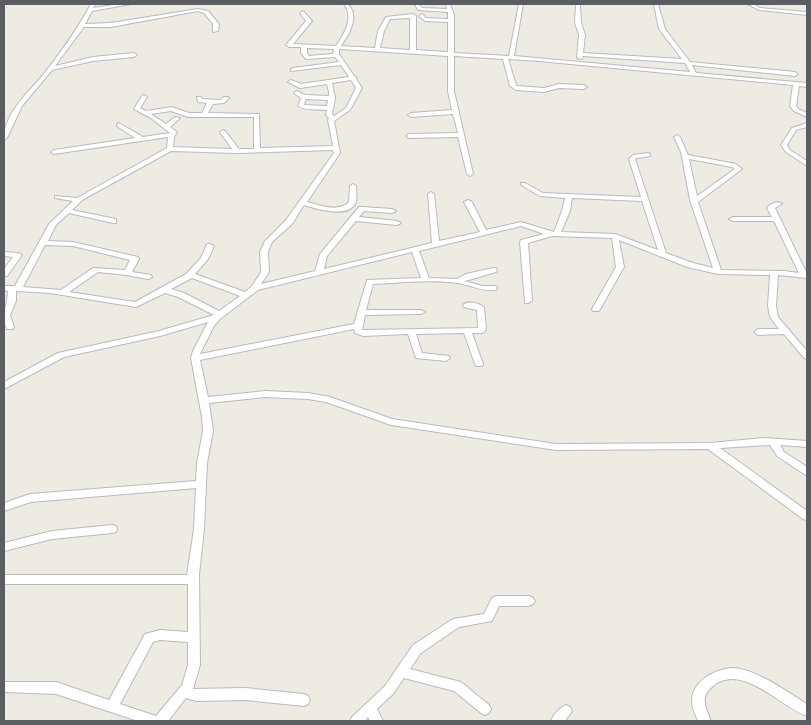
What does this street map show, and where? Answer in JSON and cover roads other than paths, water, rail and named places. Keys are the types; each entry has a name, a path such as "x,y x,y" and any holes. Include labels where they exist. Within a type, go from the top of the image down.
{"street":[{"path":"4,138 19,105 51,68 82,26 93,4"},
{"path":"90,10 129,4"},
{"path":"337,52 352,18 351,8 346,4"},
{"path":"417,4 420,9 450,11"},
{"path":"448,4 451,21 451,91 470,174"},
{"path":"521,4 508,57 513,86 516,88 544,90 559,86 584,88"},
{"path":"578,4 578,23 582,35 579,63"},
{"path":"656,4 662,29 694,74"},
{"path":"750,4 759,9 807,14"},
{"path":"82,26 111,25 198,10 208,14 216,24 215,31"},
{"path":"302,13 309,21 289,45 337,52"},
{"path":"377,50 381,31 388,18 409,15 413,16 414,52"},
{"path":"422,16 425,19 451,21"},
{"path":"304,46 304,53 308,58 337,52 377,50 508,57 807,85"},
{"path":"160,721 184,692 192,678 194,637 193,579 202,463 208,431 207,416 195,358 207,329 218,316 255,288 265,272 264,252 266,247 290,222 336,157 337,148 331,120 348,109 359,88 337,52"},
{"path":"580,54 687,62 795,74"},
{"path":"51,68 93,59 134,55"},
{"path":"292,70 342,62"},
{"path":"292,82 300,86 354,78"},
{"path":"329,82 332,98 329,115 333,118"},
{"path":"796,84 793,106 796,110 807,115"},
{"path":"297,94 304,97 332,98"},
{"path":"144,97 136,109 174,132 170,149"},
{"path":"304,97 301,106 303,107 330,108"},
{"path":"199,98 200,101 211,102 222,102 226,98"},
{"path":"204,115 211,102"},
{"path":"145,113 172,109 186,114 257,114 257,150"},
{"path":"412,115 456,112"},
{"path":"166,126 177,118"},
{"path":"119,125 141,139"},
{"path":"807,125 794,129 784,145 788,151 807,164"},
{"path":"223,132 237,151"},
{"path":"409,136 461,135"},
{"path":"54,152 172,136"},
{"path":"677,137 684,156 695,202 718,272"},
{"path":"10,327 6,315 12,301 11,289 44,243 49,228 79,200 170,149 237,151 337,148"},
{"path":"648,155 635,156 632,159 662,254"},
{"path":"684,156 734,165 739,169 695,202"},
{"path":"523,184 537,194 645,199"},
{"path":"302,203 333,210 347,207 352,202 353,186"},
{"path":"431,194 436,244"},
{"path":"528,301 524,242 555,234 566,211 569,196"},
{"path":"57,197 79,200"},
{"path":"468,202 484,233"},
{"path":"255,288 521,224 555,234 615,236 690,266 718,272 774,273 804,271 775,219 771,207 778,204"},
{"path":"319,272 323,256 364,209 392,211"},
{"path":"66,211 113,220"},
{"path":"355,219 397,222"},
{"path":"733,219 775,219"},
{"path":"596,309 620,267 615,236"},
{"path":"44,243 73,244 133,257 135,261 128,274"},
{"path":"11,289 62,293 136,305 189,276 204,258 210,246"},
{"path":"415,249 426,280"},
{"path":"4,254 18,255 4,274"},
{"path":"62,293 96,270 148,278"},
{"path":"458,281 464,277 493,270"},
{"path":"774,273 772,312 785,331 807,356"},
{"path":"189,276 246,295"},
{"path":"467,305 479,307 483,328 467,332 358,331 370,282 458,281 482,288 493,288"},
{"path":"165,290 181,295 218,316"},
{"path":"362,313 421,312"},
{"path":"4,386 60,355 160,333 218,316"},
{"path":"195,358 358,326"},
{"path":"758,332 785,331"},
{"path":"411,332 419,356 446,358"},
{"path":"467,332 479,364"},
{"path":"203,401 265,394 308,396 327,399 391,422 535,445 578,448 710,446 773,441 807,444"},
{"path":"773,441 780,454 807,472"},
{"path":"710,446 807,516"},
{"path":"4,507 30,498 201,484"},
{"path":"4,547 52,535 112,529"},
{"path":"4,580 193,579"},
{"path":"356,721 389,690 417,649 457,622 488,618 496,601 529,601"},
{"path":"112,706 150,638 160,635 194,637"},
{"path":"402,672 457,686 485,709"},
{"path":"705,721 697,700 701,690 709,681 730,673 743,676 807,710"},
{"path":"4,687 56,688 154,721"},
{"path":"184,692 196,695 245,694 304,700"},
{"path":"370,708 377,721"},
{"path":"558,721 566,711"}]}
